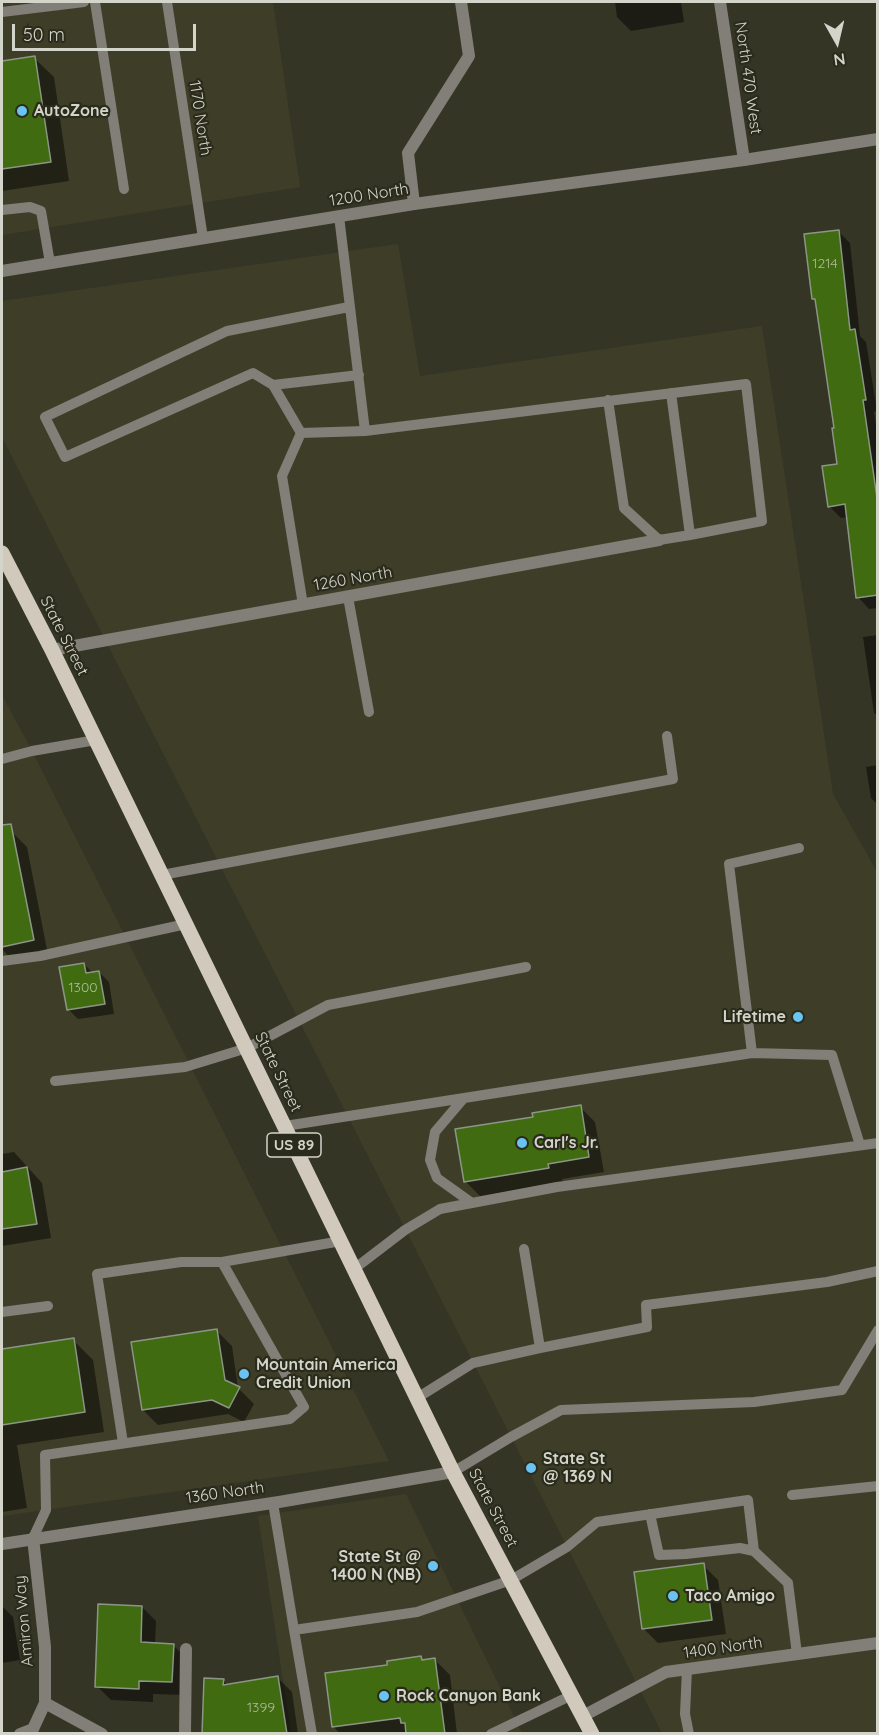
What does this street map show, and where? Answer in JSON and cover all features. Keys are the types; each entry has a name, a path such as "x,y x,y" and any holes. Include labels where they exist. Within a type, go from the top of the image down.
{"main road":[{"name":"State Street","path":"2,553 96,740 453,1472 591,1734"}],"street":[{"path":"414,204 408,153 469,56 461,2"},
{"name":"North 470 West","path":"720,2 744,160"},
{"name":"1200 North","path":"2,271 414,204 744,160 878,139"},
{"name":"1260 North","path":"52,651 659,540"},
{"name":"1360 North","path":"2,1544 273,1503 453,1472"},
{"name":"Amiron Way","path":"33,1538 45,1647 45,1702"},
{"name":"1400 North","path":"583,1716 666,1672 878,1643"},
{"path":"185,1734 186,1650"},
{"path":"20,1734 33,1729 45,1702 102,1734"}],"lane":[{"path":"2,12 84,2"},
{"path":"95,2 124,189"},
{"name":"1170 North","path":"167,2 203,238"},
{"path":"2,210 30,207 41,211 50,263"},
{"path":"339,216 365,431"},
{"path":"301,433 273,385 253,373 65,457 45,417 227,331 349,307"},
{"path":"273,385 359,375"},
{"path":"301,433 365,431 608,400 746,384 762,521 659,540 624,508 608,400"},
{"path":"671,393 690,535"},
{"path":"301,433 282,476 303,605"},
{"path":"348,597 369,712"},
{"path":"162,875 674,779 668,736"},
{"path":"2,759 32,751 96,740"},
{"path":"752,1053 729,864 800,848"},
{"path":"2,961 40,956 186,924"},
{"path":"55,1081 185,1067 247,1048 328,1005 526,967"},
{"path":"285,1126 752,1053 832,1055 860,1144"},
{"path":"463,1099 435,1132 430,1160 436,1178 472,1203"},
{"path":"354,1269 405,1230 440,1209 557,1187 878,1143"},
{"path":"123,1443 97,1274 181,1262 222,1262 341,1241"},
{"path":"524,1249 540,1348"},
{"path":"33,1538 46,1510 45,1455 290,1419 304,1407 222,1262"},
{"path":"417,1398 473,1363 647,1327 646,1305 827,1282 878,1271"},
{"path":"2,1312 48,1306"},
{"path":"453,1472 561,1410 754,1402 842,1390 878,1330"},
{"path":"792,1495 878,1486"},
{"path":"294,1630 417,1612 511,1580 567,1547 597,1522 748,1500 754,1551"},
{"path":"273,1503 312,1734"},
{"path":"650,1515 659,1555 740,1548 754,1551 788,1583 797,1654"},
{"path":"687,1669 685,1714 689,1734"},
{"path":"491,1734 572,1695"}],"shaded area":[{"path":"2,2 273,2 300,187 2,235"},
{"path":"398,244 420,376 762,326 833,794 877,872 877,1733 662,1733 2,437 2,301"},
{"path":"2,695 32,751 389,1461 2,1516"},
{"path":"406,1494 522,1733 291,1733 258,1516"}],"building":[{"name":"AutoZone","path":"35,56 51,162 2,169 2,61"},
{"path":"839,230 850,330 855,329 878,505 878,595 856,598 845,504 828,507 822,466 837,464 832,428 834,428 815,299 812,299 804,234"},
{"path":"11,824 34,940 2,947 2,825"},
{"path":"84,963 86,973 99,971 105,1004 67,1010 59,967"},
{"name":"Carl's Jr.","path":"581,1105 589,1157 548,1164 549,1168 464,1182 455,1129 533,1117 532,1113"},
{"path":"27,1167 37,1224 2,1229 2,1172"},
{"path":"217,1329 225,1380 240,1387 229,1408 212,1400 142,1410 131,1342"},
{"path":"74,1338 85,1412 2,1425 2,1349"},
{"name":"Taco Amigo","path":"704,1563 712,1620 642,1629 634,1572"},
{"path":"98,1604 142,1606 141,1642 174,1644 172,1682 139,1681 139,1689 95,1687"},
{"name":"Rock Canyon Bank","path":"421,1656 422,1660 435,1658 445,1734 406,1734 405,1723 401,1723 400,1718 332,1727 325,1673 387,1665 387,1661"},
{"path":"278,1676 287,1734 202,1734 204,1678 224,1679 223,1685"}],"place":[{"name":"AutoZone","path":"22,111"},
{"name":"Lifetime","path":"798,1017"},
{"name":"Carl's Jr.","path":"522,1143"},
{"name":"Mountain America Credit Union","path":"244,1374"},
{"name":"State St @ 1369 N","path":"531,1468"},
{"name":"State St @ 1400 N (NB)","path":"433,1566"},
{"name":"Taco Amigo","path":"673,1596"},
{"name":"Rock Canyon Bank","path":"384,1696"}]}
